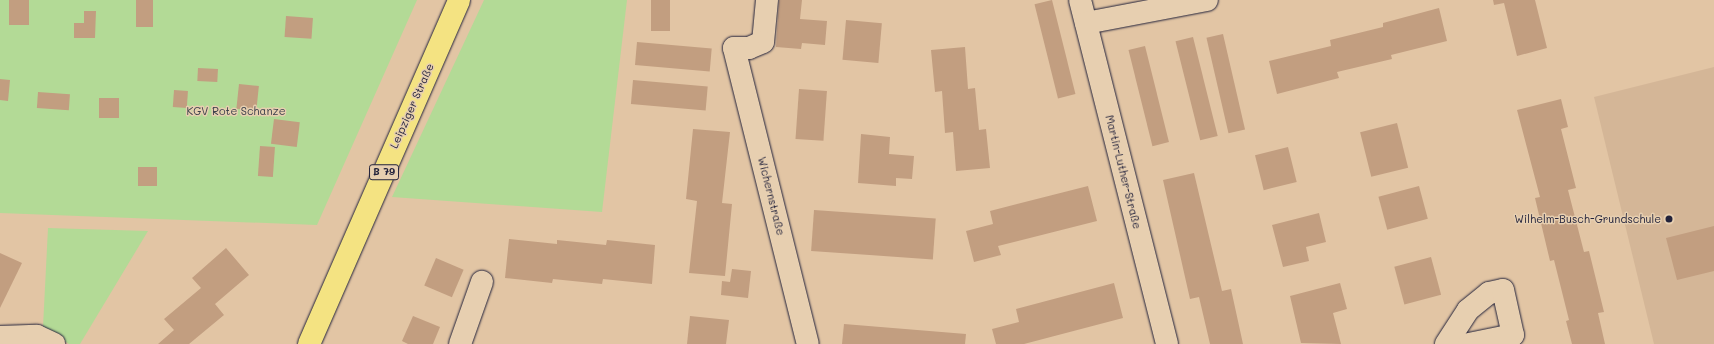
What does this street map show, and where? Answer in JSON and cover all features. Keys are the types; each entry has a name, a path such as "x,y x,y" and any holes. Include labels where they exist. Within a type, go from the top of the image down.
{"main road":[{"name":"Leipziger Straße","path":"309,344 459,0"}],"street":[{"name":"Wichernstraße","path":"767,0 763,42 749,48 734,48 808,344"},
{"name":"Martin-Luther-Straße","path":"1080,0 1166,344"},
{"path":"1086,23 1207,0"},
{"path":"460,344 482,282"},
{"path":"1446,344 1468,310 1489,293 1503,290 1513,335 1469,344"},
{"path":"0,337 37,336 54,344"}],"shaded area":[{"name":"Wilhelm-Busch-Grundschule","path":"1714,67 1714,344 1654,344 1594,97"}],"green space":[{"name":"KGV Rote Schanze","path":"0,0 417,0 317,225 0,213"},
{"path":"484,0 627,0 602,212 392,197"},
{"path":"48,228 148,231 80,344 69,344 43,327"}],"building":[{"path":"9,0 29,0 29,25 9,25"},
{"path":"136,0 153,0 153,27 136,27"},
{"path":"651,0 670,0 670,31 651,31"},
{"path":"779,0 802,0 800,19 827,21 825,45 802,43 801,49 776,47"},
{"path":"1052,0 1075,94 1058,98 1035,4"},
{"path":"1493,0 1535,0 1547,48 1517,56 1504,3 1494,5"},
{"path":"1439,8 1447,41 1391,55 1392,59 1337,72 1339,78 1277,94 1269,61 1331,46 1330,40 1383,27 1383,23"},
{"path":"84,11 96,11 95,38 74,38 74,23 84,23"},
{"path":"286,16 313,18 311,39 285,37"},
{"path":"846,20 882,23 878,63 843,60"},
{"path":"1223,34 1245,129 1228,133 1206,38"},
{"path":"1193,37 1218,136 1200,140 1176,41"},
{"path":"637,42 712,49 710,71 635,65"},
{"path":"1145,46 1169,142 1152,146 1129,50"},
{"path":"965,47 968,89 975,88 979,130 986,129 990,168 956,171 953,132 945,133 942,91 935,92 931,50"},
{"path":"198,68 218,69 217,82 197,81"},
{"path":"0,79 10,80 8,101 0,100"},
{"path":"633,80 708,87 706,110 631,104"},
{"path":"239,84 259,86 256,111 236,109"},
{"path":"799,89 827,91 823,141 796,139"},
{"path":"174,90 188,91 187,108 173,107"},
{"path":"38,92 70,94 69,110 37,108"},
{"path":"99,98 119,98 119,118 99,118"},
{"path":"1561,99 1568,127 1561,129 1576,188 1568,190 1584,252 1589,251 1604,312 1598,313 1605,344 1572,344 1566,321 1569,320 1554,260 1550,261 1535,198 1540,197 1517,110"},
{"path":"274,119 300,122 297,147 271,144"},
{"path":"1397,123 1408,168 1371,177 1360,132"},
{"path":"693,129 730,132 722,203 732,204 725,276 689,273 697,201 686,199"},
{"path":"861,134 890,137 889,154 914,156 912,179 896,178 896,186 858,183"},
{"path":"260,146 275,147 273,177 258,176"},
{"path":"1288,147 1297,182 1264,190 1255,155"},
{"path":"138,167 157,167 157,186 138,186"},
{"path":"1194,173 1222,291 1231,289 1243,344 1210,344 1199,297 1190,299 1163,180"},
{"path":"1088,186 1097,221 998,246 1001,255 974,262 966,231 993,224 990,211"},
{"path":"1419,186 1428,219 1387,230 1378,197"},
{"path":"814,210 936,219 933,259 811,251"},
{"path":"1319,213 1326,242 1306,247 1309,261 1283,267 1272,225"},
{"path":"1714,226 1714,271 1677,280 1666,238"},
{"path":"509,239 557,244 557,240 606,245 607,240 655,245 652,284 603,279 602,284 553,279 552,283 505,278"},
{"path":"226,248 249,275 215,304 224,315 189,344 158,344 174,330 164,319 201,288 192,278"},
{"path":"0,253 22,263 0,308"},
{"path":"1431,257 1441,295 1404,305 1394,267"},
{"path":"436,258 464,270 452,297 424,286"},
{"path":"732,269 751,271 748,298 721,295 722,281 730,282"},
{"path":"1114,283 1123,318 1024,344 996,344 992,329 1019,322 1016,309"},
{"path":"1340,283 1347,309 1333,313 1341,344 1301,343 1290,296"},
{"path":"413,316 440,327 433,344 408,344 402,341"},
{"path":"690,316 729,320 726,344 687,344"},
{"path":"844,324 966,334 965,344 842,344"}],"place":[{"name":"Wilhelm-Busch-Grundschule","path":"1669,219"}]}
